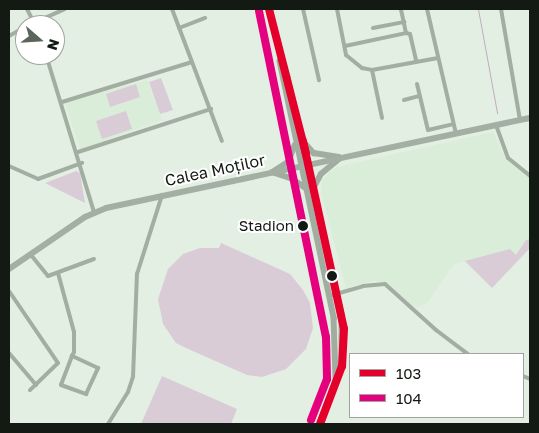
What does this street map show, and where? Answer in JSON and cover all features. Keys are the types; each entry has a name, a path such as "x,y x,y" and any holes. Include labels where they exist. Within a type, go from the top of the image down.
{"main road":[{"path":"269,9 303,141 306,189 336,336 336,381"},
{"path":"279,50 282,79 296,142 314,189 338,293 344,345 336,381 320,424"},
{"name":"Calea Moților","path":"9,269 94,212 162,195 530,118"},
{"path":"303,141 314,153 342,158"},
{"path":"272,172 288,162 296,142"},
{"path":"314,189 321,174 342,158"},
{"path":"272,172 292,178 306,189"}],"street":[{"path":"53,15 65,9"},
{"path":"172,9 222,141"},
{"path":"303,9 319,80"},
{"path":"337,9 344,46 352,62 372,70 438,58"},
{"path":"401,9 406,33"},
{"path":"427,9 456,134"},
{"path":"501,9 520,120"},
{"path":"179,28 205,18"},
{"path":"373,28 404,22"},
{"path":"344,46 406,33 410,34 416,61"},
{"path":"62,102 192,62"},
{"path":"49,65 82,163 94,212"},
{"path":"372,70 382,118"},
{"path":"417,84 428,130 453,124"},
{"path":"404,100 419,96"},
{"path":"78,152 210,109"},
{"path":"496,125 508,158 530,176"},
{"path":"9,166 38,179 82,163"},
{"path":"108,424 125,397 133,376 137,274 162,195"},
{"path":"31,255 48,276 94,259"},
{"path":"58,273 74,332 72,356 61,385 86,394 98,368 72,356"},
{"path":"329,296 363,286 385,284 436,330 467,353"},
{"path":"9,291 57,357 58,362 30,390"},
{"path":"9,353 36,385"}],"shaded area":[{"path":"161,78 173,110 160,114 149,82"},
{"path":"147,80 162,120 80,150 65,103"},
{"path":"136,84 140,97 110,107 106,94"},
{"path":"126,111 132,129 102,139 96,121"},
{"path":"493,132 506,159 530,179 530,248 492,288 464,261 454,264 427,303 418,307 411,305 385,282 373,281 346,288 321,192 322,181 329,172 337,167"},
{"path":"76,171 80,173 85,203 45,183"},
{"path":"530,239 530,248 492,288 465,261 510,249 516,255 526,240"},
{"path":"221,243 290,274 303,290 310,303 313,328 306,349 286,369 262,377 247,375 176,343 163,324 158,299 168,269 183,254 200,248 219,248"},
{"path":"162,376 237,409 231,424 141,424"}],"waterway":[{"path":"478,9 497,113"}],"transit line":[{"name":"103","path":"269,9 306,154"},
{"name":"104","path":"259,11 326,337 327,379 311,420"},
{"name":"103","path":"303,141 344,329 342,366 320,424"}],"place":[{"name":"Stadion","path":"303,226"}]}
